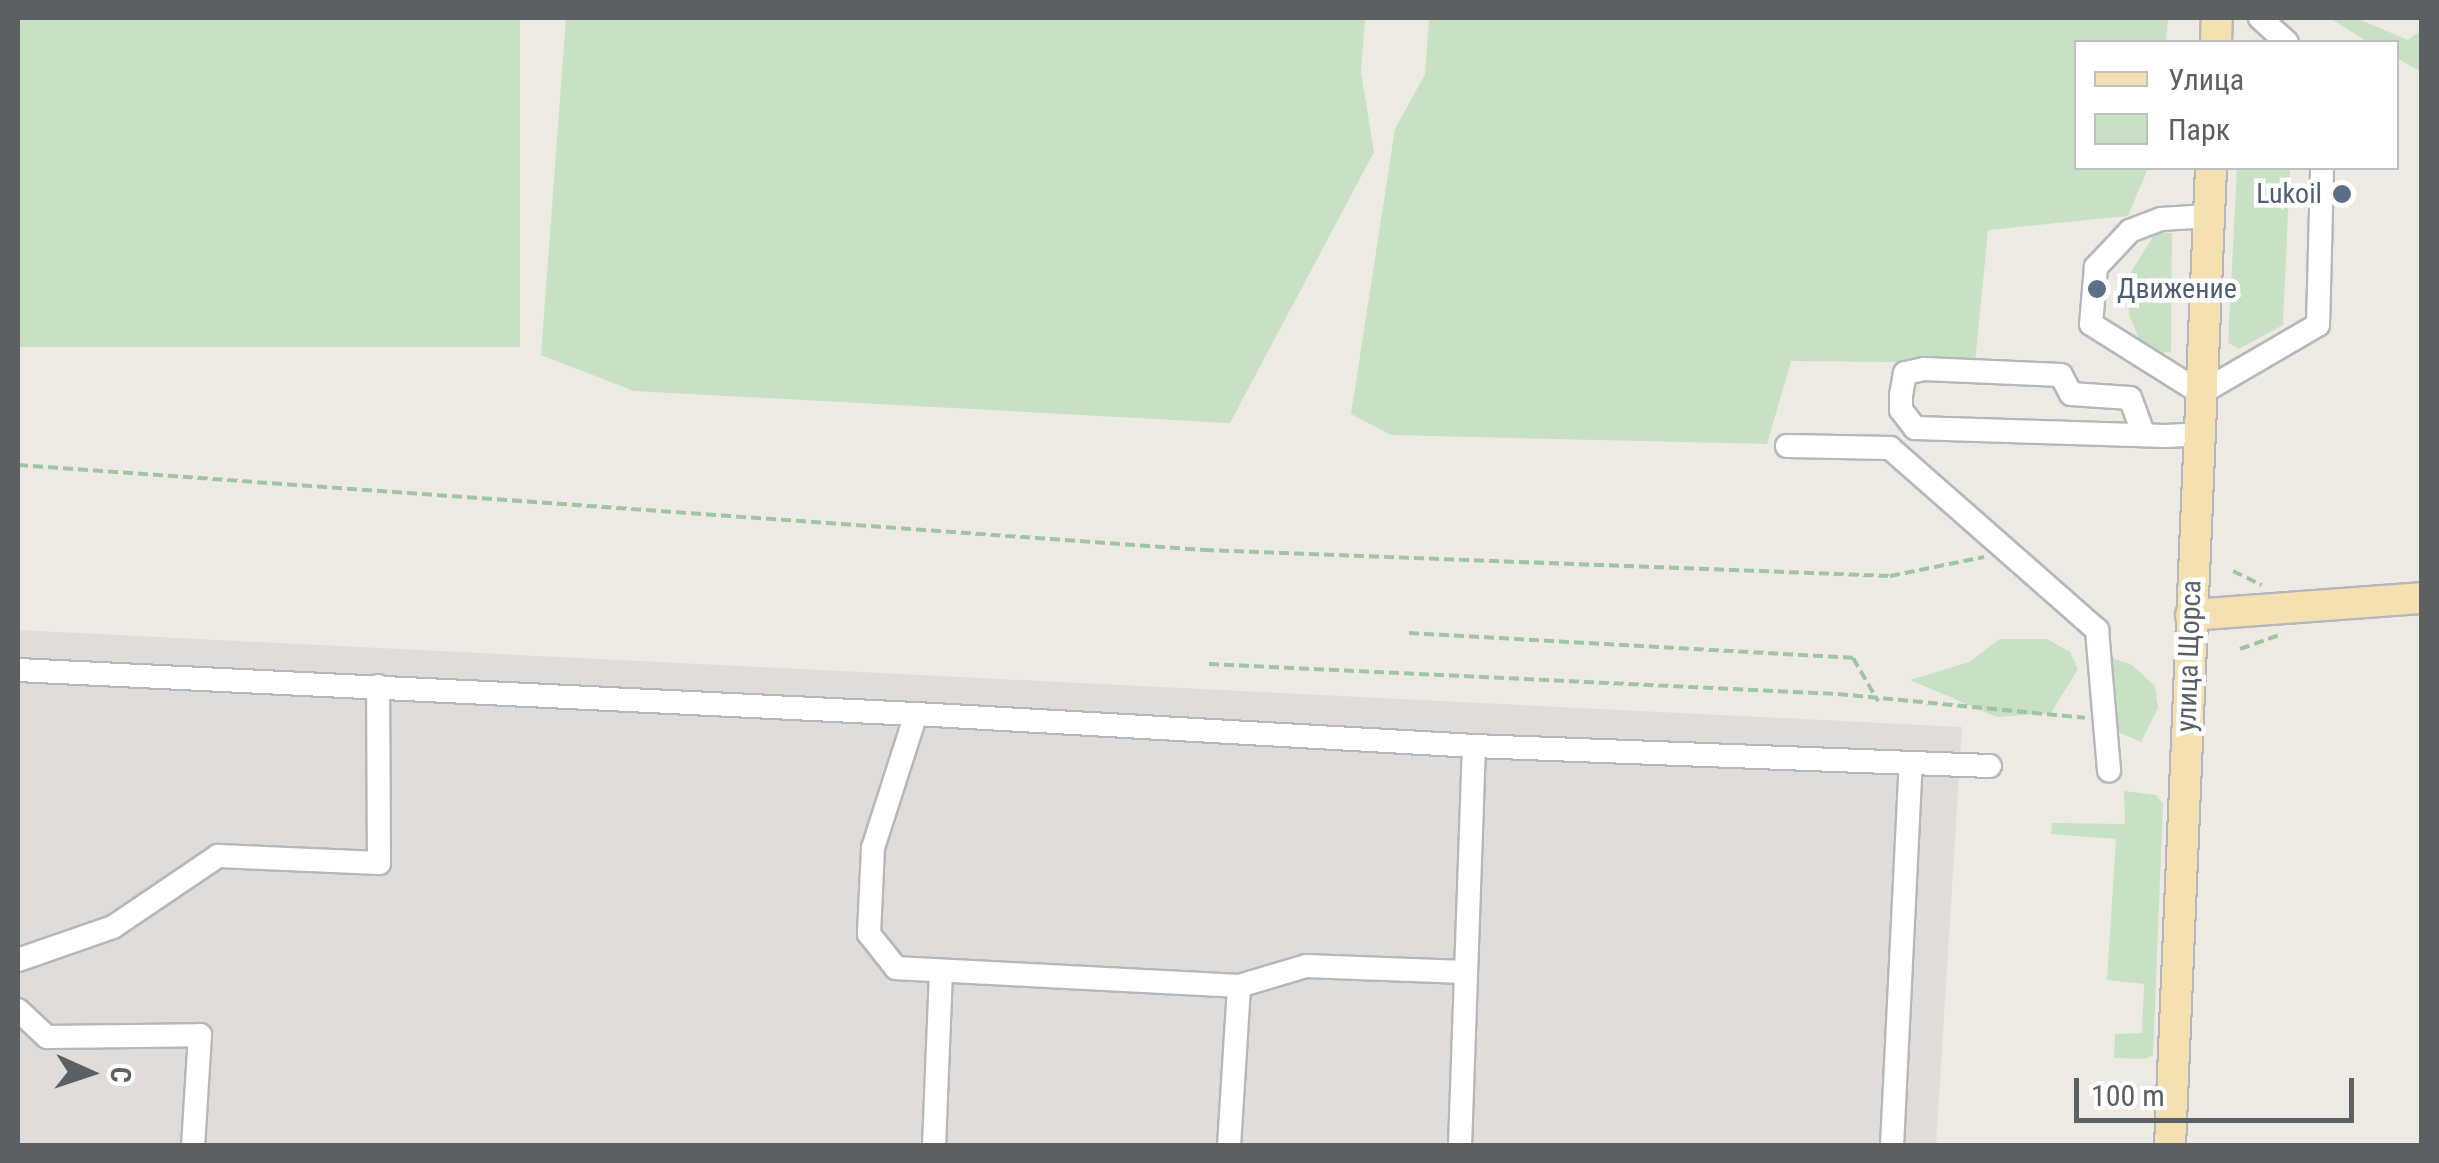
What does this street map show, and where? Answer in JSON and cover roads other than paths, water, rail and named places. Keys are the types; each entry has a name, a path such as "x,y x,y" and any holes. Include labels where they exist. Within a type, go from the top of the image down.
{"main road":[{"name":"улица Щорса","path":"2170,1146 2211,170"},
{"path":"2191,615 2422,598"}],"lane":[{"path":"2260,18 2285,40"},
{"path":"2209,216 2161,220 2130,232 2096,267 2091,324 2201,393 2318,325 2322,170"},
{"path":"2142,433 2130,398 2071,394 2061,376 1924,369 1906,373 1900,395 1901,410 1916,428 2142,433 2199,434"},
{"path":"1787,446 1890,448 2097,630 2109,770"},
{"path":"18,670 1474,746 1990,766"},
{"path":"18,960 113,927 218,856 380,862 378,686"},
{"path":"916,714 873,848 869,934 896,968 1239,986 1306,966 1464,972"},
{"path":"1460,1146 1474,746"},
{"path":"1892,1146 1911,763"},
{"path":"934,1146 941,971"},
{"path":"1229,1146 1239,986"},
{"path":"18,1010 47,1037 200,1035 193,1146"}],"place":[{"name":"Lukoil","path":"2342,194"},
{"name":"Движение","path":"2097,289"}]}
